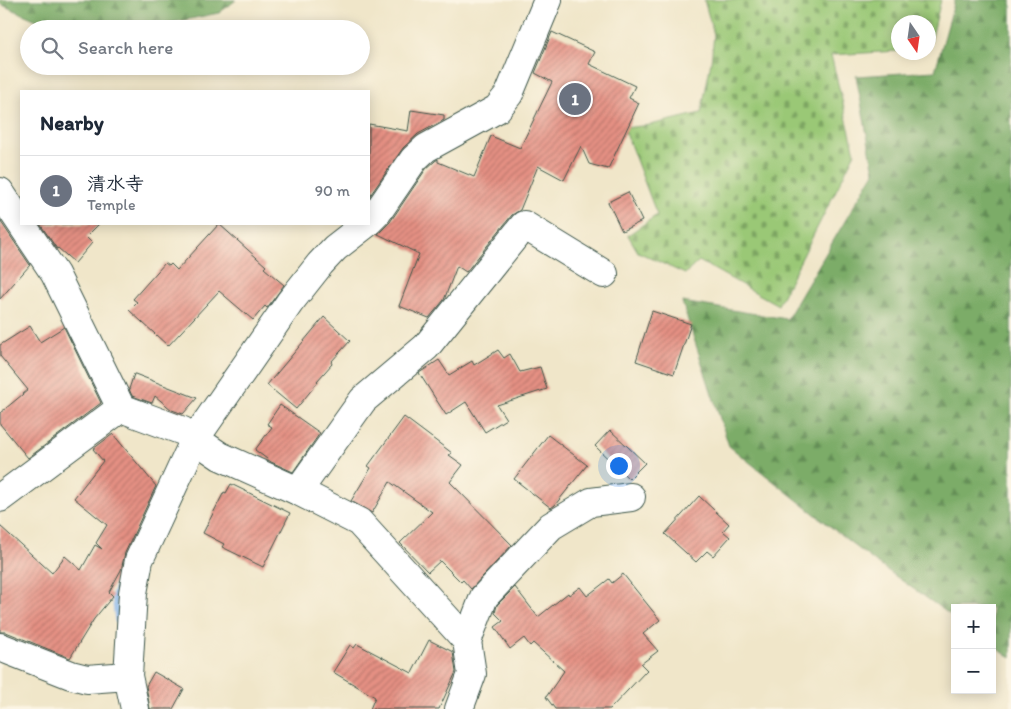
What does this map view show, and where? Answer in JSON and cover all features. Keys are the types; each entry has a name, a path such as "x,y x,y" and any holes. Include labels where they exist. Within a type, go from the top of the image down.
{"street":[{"path":"370,220 377,213 414,159 426,148 498,109 504,102 548,0"},
{"path":"0,192 20,222"},
{"path":"22,225 55,274 121,408 183,431 220,456 298,491 359,522 467,641"},
{"path":"135,709 119,677 139,560 195,438 290,302 320,264 335,248 365,225"},
{"path":"298,491 362,400 426,347 524,225 604,274"},
{"path":"0,498 121,408"},
{"path":"459,709 472,674 467,641 484,598 551,526 591,502 631,497"},
{"path":"0,647 71,675 87,679 119,677"}],"green space":[{"path":"0,0 236,0 219,13 185,20 36,20 0,4"},
{"path":"704,0 941,0 936,20 936,15 891,15 891,51 831,55 855,153 778,305 699,261 685,274 638,252 628,235 657,215 624,128 650,125 701,113 714,35"},
{"path":"955,0 1011,0 1011,658 996,648 996,604 951,604 951,615 874,561 729,446 682,302 787,319 874,172 856,76 935,71"}],"building":[{"path":"552,32 595,52 589,64 635,86 629,98 639,103 608,169 589,164 581,146 564,180 538,166 520,210 512,215 466,272 457,266 444,300 429,318 399,306 419,254 378,234 390,222 426,169 438,159 438,162 474,177 491,136 520,148 552,82 535,73"},
{"path":"411,110 444,115 444,120 418,134 403,148 370,196 370,124 408,131"},
{"path":"628,192 642,221 622,231 608,202"},
{"path":"0,223 30,265 0,299"},
{"path":"41,225 98,225 86,237 92,243 75,263 57,249"},
{"path":"220,225 266,266 264,268 284,285 267,308 265,306 253,320 219,291 168,346 129,310 137,302 133,299 165,263 169,266 171,264 177,270"},
{"path":"652,311 691,324 674,374 636,361"},
{"path":"324,317 350,341 331,362 332,364 296,409 267,385"},
{"path":"30,326 40,342 64,327 101,403 28,458 0,424 0,413 28,390 0,356 0,345"},
{"path":"498,350 504,358 510,354 520,372 540,367 547,389 497,405 506,419 485,432 466,402 446,415 419,373 439,360 449,375 472,361 474,365"},
{"path":"134,374 197,398 183,414 172,410 155,396 152,403 132,396 129,389"},
{"path":"280,405 320,433 293,472 271,462 255,450 272,427 267,424"},
{"path":"404,417 452,453 449,455 463,465 450,482 512,545 471,589 463,580 461,582 440,561 428,572 400,543 432,512 390,482 372,513 351,501 371,468 368,466"},
{"path":"610,430 645,463 629,479 595,446"},
{"path":"113,434 156,486 125,553 121,570 109,592 113,596 94,619 70,658 6,632 0,632 0,526 52,573 65,556 81,570 95,545 102,549 96,543 107,525 74,498 103,461 93,449"},
{"path":"548,435 587,465 551,508 514,479"},
{"path":"231,484 290,513 263,567 222,547 224,544 203,533 224,492 226,493"},
{"path":"699,496 729,524 723,531 730,537 713,556 707,551 696,562 665,534"},
{"path":"623,574 660,620 643,634 658,651 641,664 647,670 610,709 555,709 546,697 564,671 533,643 530,646 524,638 510,649 495,627 503,621 495,613 497,605 515,587 538,617 568,593 569,595 580,587 587,596 609,579 612,583"},
{"path":"429,640 453,652 456,672 439,709 370,709 375,697 333,672 350,645 354,648 357,644 412,673"},
{"path":"154,672 184,689 173,709 150,709 146,686"}],"waterway":[{"path":"119,620 116,596 124,570"}],"place":[{"name":"清水寺","path":"575,99"}]}
